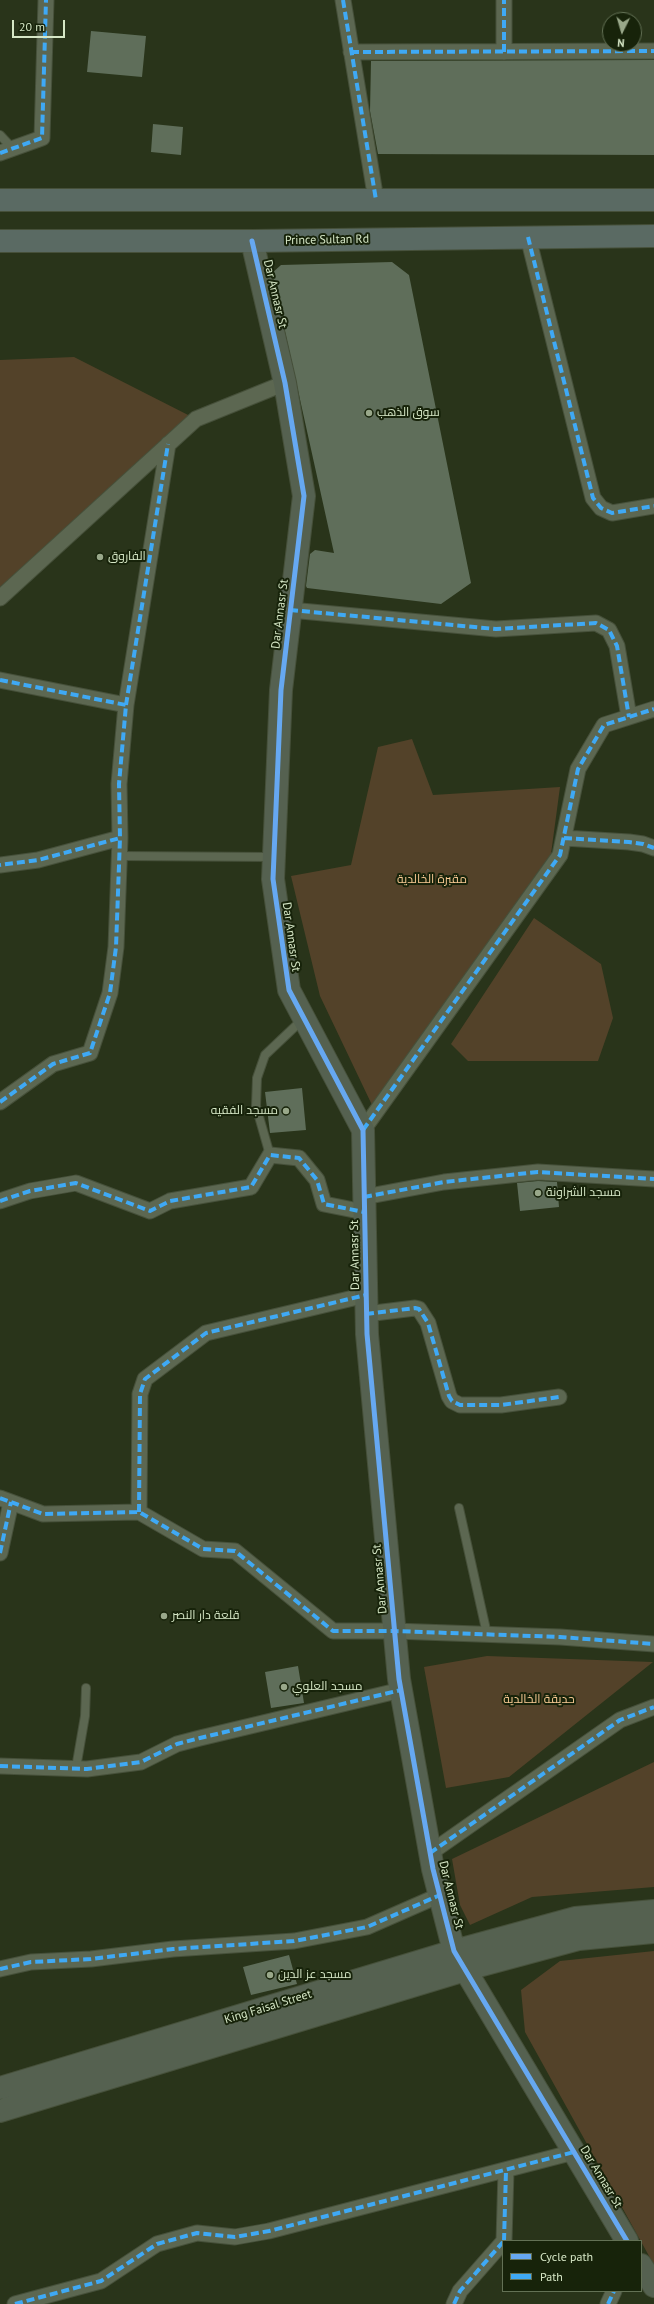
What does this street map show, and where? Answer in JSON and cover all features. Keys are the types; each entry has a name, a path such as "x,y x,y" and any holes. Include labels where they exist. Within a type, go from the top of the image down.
{"highway":[{"path":"0,200 654,200"},
{"name":"Prince Sultan Rd","path":"0,241 252,241 654,236"}],"street":[{"path":"6,151 42,138 46,0"},
{"path":"342,0 376,200"},
{"path":"504,0 504,52"},
{"path":"351,52 654,51"},
{"path":"528,237 593,498 601,508 612,513 654,506"},
{"name":"Dar Annasr St","path":"252,241 285,383 304,496 281,690 273,879 289,990 363,1130 366,1304 394,1631 401,1690 430,1853 454,1951 626,2240"},
{"path":"0,598 196,419 285,383"},
{"path":"0,1102 53,1064 90,1053 110,993 116,947 120,838 118,784 126,705 168,444"},
{"path":"290,610 496,629 596,623 609,630 617,646 628,717"},
{"path":"0,680 126,705"},
{"path":"363,1130 560,855 578,769 604,725 654,709"},
{"path":"0,865 38,860 120,838"},
{"path":"564,838 629,842 643,844 654,848"},
{"path":"0,1201 30,1191 76,1183 150,1211 170,1201 251,1187 270,1155 299,1158 317,1180 324,1204 364,1205 444,1182 538,1172 654,1179"},
{"path":"139,1512 140,1394 145,1379 206,1333 366,1304 415,1308 419,1309 428,1323 452,1402 460,1405 501,1405 559,1397"},
{"path":"0,1552 6,1500 43,1514 139,1512 203,1549 236,1551 333,1631 487,1634 654,1644"},
{"path":"0,1766 87,1769 141,1762 177,1744 401,1690"},
{"path":"430,1853 620,1720 654,1707"},
{"path":"0,1969 31,1962 91,1958 180,1948 294,1941 367,1927 440,1895"},
{"name":"King Faisal Street","path":"0,2088 454,1951 575,1918 654,1910"},
{"path":"0,2111 466,1970 579,1939 654,1932"},
{"path":"15,2304 101,2281 157,2244 197,2233 235,2237 269,2231 574,2152"},
{"path":"504,2240 506,2170"},
{"path":"454,2304 460,2291 488,2262 502,2244"},
{"path":"642,2266 654,2286"},
{"path":"608,2304 614,2292"}],"lane":[{"path":"0,135 6,151"},
{"path":"119,856 274,857"},
{"path":"270,1155 256,1106 257,1078 265,1056 304,1018"},
{"path":"459,1508 487,1634"},
{"path":"76,1768 85,1716 86,1688"}],"green space":[{"path":"74,357 196,419 0,598 0,360"},
{"name":"مقبرة الخالدية","path":"412,739 433,795 560,787 551,854 372,1105 320,996 291,876 351,865 378,747"},
{"path":"534,918 601,964 613,1018 598,1061 468,1061 451,1044"},
{"name":"حديقة الخالدية","path":"487,1656 653,1662 509,1777 446,1788 424,1667"},
{"path":"654,1762 654,1887 532,1897 470,1925 460,1905 452,1859"},
{"path":"654,1951 654,2265 642,2243 642,2240 640,2240 525,2032 521,1990 560,1961"}],"building":[{"path":"91,31 146,36 142,77 87,72"},
{"path":"654,60 654,155 378,154 370,111 371,61"},
{"path":"153,124 183,127 181,155 151,152"},
{"name":"سوق الذهب","path":"392,262 409,275 471,583 441,604 307,588 306,586 310,554 315,550 334,553 272,273 281,265"},
{"name":"مسجد الفقيه","path":"302,1088 306,1130 270,1133 265,1092"},
{"name":"مسجد الشراونة","path":"538,1181 557,1182 559,1207 520,1211 517,1183"},
{"name":"مسجد العلوي","path":"298,1666 304,1703 271,1708 265,1672"},
{"name":"مسجد عز الدين","path":"289,1955 297,1984 251,1995 243,1967"}],"marked path":[{"path":"0,153 42,138 46,0"},
{"path":"343,0 376,200"},
{"path":"504,0 504,52"},
{"path":"351,52 654,51"},
{"path":"528,237 593,498 601,508 612,513 654,506"},
{"path":"126,705 168,444"},
{"path":"290,610 496,629 596,623 609,630 617,646 629,717"},
{"path":"0,680 126,705 119,784 120,838 38,860 0,865"},
{"path":"363,1130 560,855 578,769 604,725 654,709"},
{"path":"0,1102 53,1064 90,1053 110,993 116,947 120,838"},
{"path":"564,838 629,842 643,844 654,848"},
{"path":"0,1201 30,1191 76,1183 150,1211 170,1201 251,1187 270,1155 299,1158 317,1180 324,1204 364,1212"},
{"path":"364,1197 444,1182 538,1172 654,1179"},
{"path":"139,1512 140,1394 145,1379 206,1333 366,1295"},
{"path":"366,1314 415,1308 419,1309 428,1323 449,1396 452,1401 460,1405 501,1405 559,1397"},
{"path":"0,1498 43,1514 139,1512 203,1549 235,1551 333,1631 394,1631 560,1637 654,1644"},
{"path":"0,1553 11,1502"},
{"path":"0,1766 87,1769 141,1762 177,1744 401,1690"},
{"path":"430,1853 620,1720 654,1707"},
{"path":"0,1969 31,1962 91,1959 173,1949 294,1941 367,1927 440,1895"},
{"path":"15,2304 101,2281 157,2244 197,2233 235,2237 269,2231 574,2152"},
{"path":"504,2240 506,2170"},
{"path":"454,2304 460,2291 502,2243"},
{"path":"608,2304 614,2292"}],"cycle path":[{"path":"252,241 285,383 304,496 281,690 273,879 289,990 363,1130 367,1334 399,1679 433,1869 454,1951 626,2240"}],"place":[{"name":"سوق الذهب","path":"369,413"},
{"name":"الفاروق","path":"100,557"},
{"name":"مسجد الفقيه","path":"286,1111"},
{"name":"مسجد الشراونة","path":"538,1193"},
{"name":"قلعة دار النصر","path":"164,1616"},
{"name":"مسجد العلوي","path":"284,1687"},
{"name":"مسجد عز الدين","path":"270,1975"}]}
